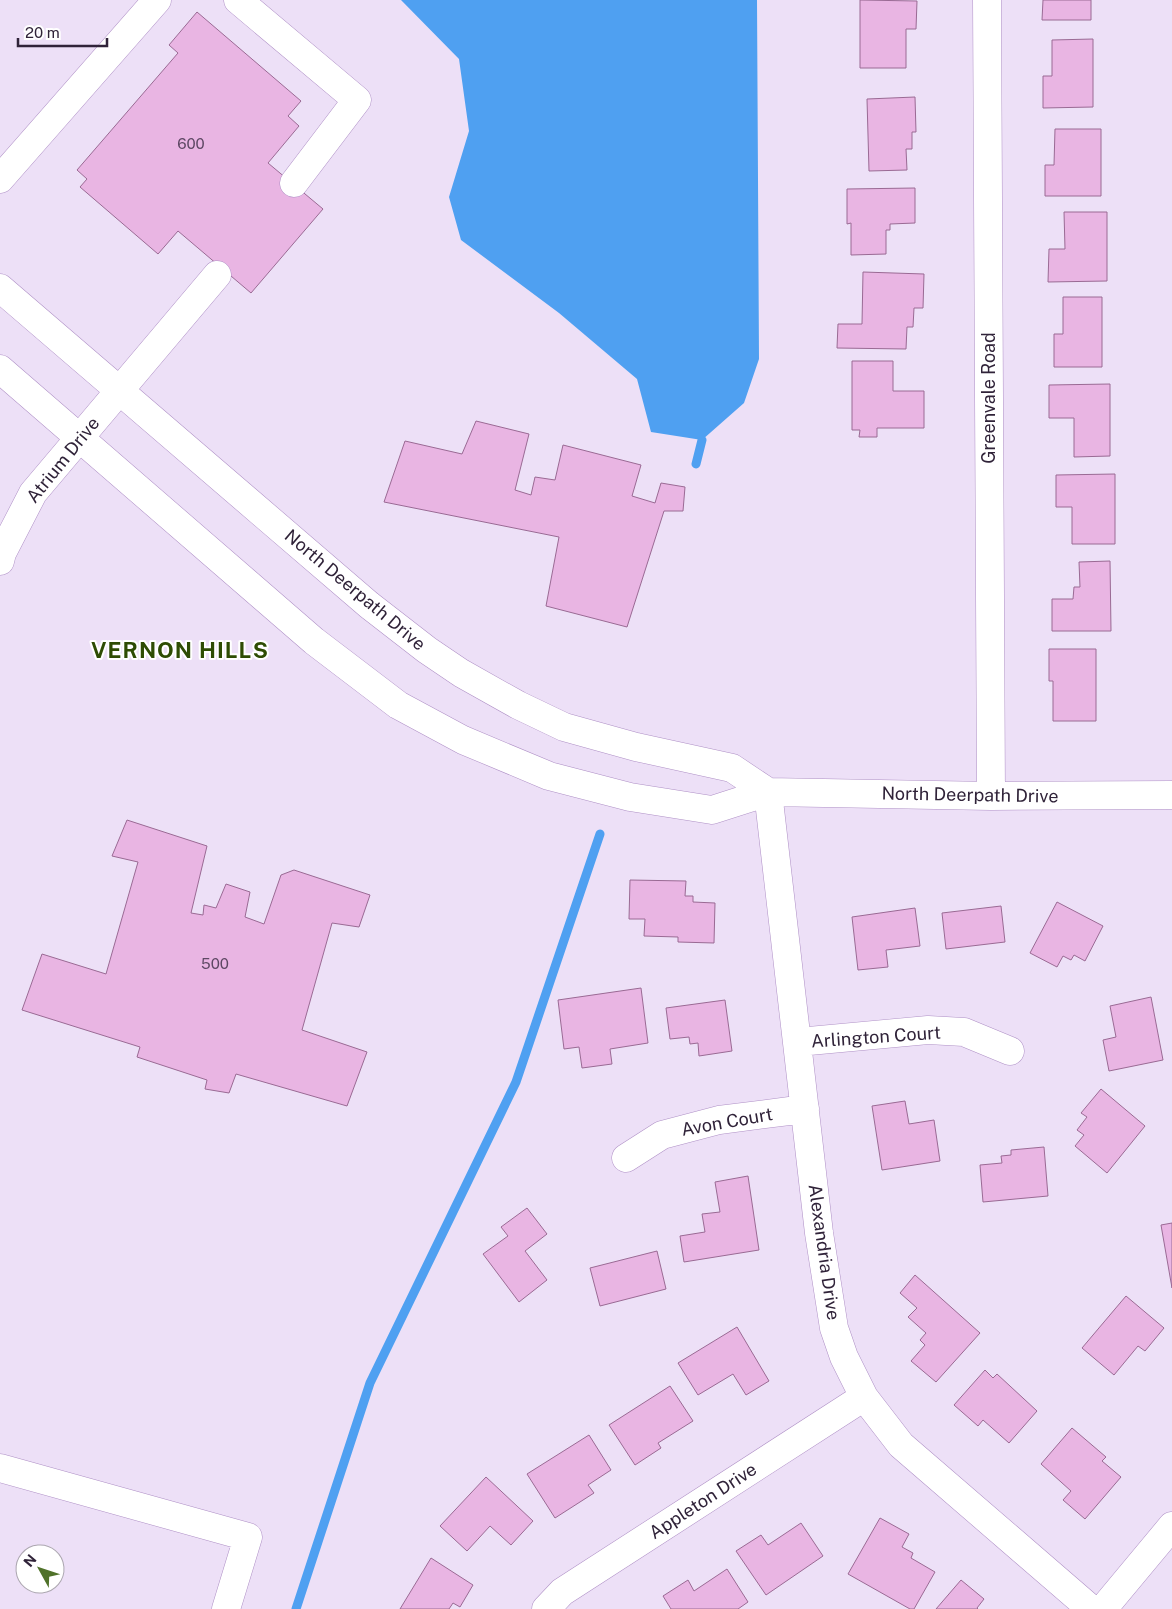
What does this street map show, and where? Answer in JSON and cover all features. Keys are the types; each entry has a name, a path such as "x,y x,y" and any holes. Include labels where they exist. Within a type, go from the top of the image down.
{"street":[{"path":"0,180 157,0"},
{"path":"238,0 357,100 294,184"},
{"name":"Greenvale Road","path":"987,0 991,796"},
{"name":"Atrium Drive","path":"0,562 2,553 33,493 217,275"},
{"name":"North Deerpath Drive","path":"0,288 369,605 427,650 461,673 518,705 564,727 636,747 732,768 768,792"},
{"name":"North Deerpath Drive","path":"0,368 314,641 398,705 464,740 549,776 630,797 712,810 768,792 991,796 1172,795"},
{"name":"Alexandria Drive","path":"768,792 819,1233 834,1328 844,1357 864,1397 901,1445 1091,1609"},
{"name":"Arlington Court","path":"798,1042 928,1030 964,1032 1010,1050"},
{"name":"Avon Court","path":"626,1158 662,1135 719,1120 805,1109"},
{"name":"Appleton Drive","path":"546,1609 562,1592 864,1397"},
{"path":"0,1468 248,1536 226,1609"},
{"path":"1103,1609 1172,1526"}],"water":[{"path":"401,0 757,0 759,359 744,403 702,440 651,432 637,379 559,313 461,240 449,197 469,131 459,59"}],"building":[{"path":"860,0 917,1 916,29 906,29 906,68 860,68"},
{"path":"1043,0 1091,0 1091,20 1042,20"},
{"path":"197,12 301,101 288,116 299,126 268,163 323,209 251,293 178,231 158,254 80,187 87,179 77,170 178,53 169,45"},
{"path":"1093,39 1093,107 1043,108 1043,76 1052,76 1052,40"},
{"path":"915,97 916,132 912,132 912,149 906,149 907,170 869,171 867,99"},
{"path":"1055,129 1101,129 1101,196 1045,196 1045,165 1054,165"},
{"path":"915,188 915,223 890,224 890,230 886,230 886,254 851,255 851,223 847,224 847,189"},
{"path":"1064,212 1107,212 1107,281 1048,282 1049,249 1065,249"},
{"path":"863,272 924,274 923,308 914,308 913,327 907,327 906,349 837,348 838,324 862,324"},
{"path":"1063,297 1102,297 1102,367 1054,367 1054,334 1063,334"},
{"path":"852,361 893,361 893,391 924,391 924,428 877,428 877,437 859,437 860,430 852,430"},
{"path":"1110,384 1110,456 1074,457 1074,418 1049,418 1049,385"},
{"path":"476,421 529,434 515,490 531,495 535,477 555,480 563,445 641,465 632,496 655,503 661,483 685,487 683,511 664,511 627,627 546,606 559,537 384,502 405,441 462,454"},
{"path":"1115,474 1115,544 1072,544 1072,507 1056,507 1056,475"},
{"path":"1110,561 1111,631 1052,631 1052,599 1073,599 1074,587 1080,587 1079,562"},
{"path":"1049,649 1096,649 1096,721 1053,721 1053,681 1049,681"},
{"path":"127,820 207,846 191,913 203,915 204,905 216,908 226,884 250,892 245,917 264,924 281,875 294,870 370,895 359,927 332,923 302,1030 367,1052 347,1106 236,1074 229,1093 205,1089 207,1080 137,1057 140,1047 22,1010 42,954 106,974 138,862 112,856"},
{"path":"630,880 686,881 685,896 693,896 693,902 715,903 714,943 678,942 678,937 644,936 645,919 629,919"},
{"path":"1057,902 1103,926 1085,961 1074,955 1071,960 1063,956 1057,967 1030,953"},
{"path":"1001,906 1005,942 946,949 942,913"},
{"path":"915,908 920,946 886,950 888,967 858,970 852,917"},
{"path":"641,988 648,1043 610,1049 612,1064 582,1068 579,1047 564,1049 558,1000"},
{"path":"1151,997 1163,1060 1109,1071 1103,1040 1116,1037 1110,1006"},
{"path":"725,1000 732,1051 699,1056 698,1043 690,1044 689,1037 670,1039 666,1008"},
{"path":"1101,1089 1145,1126 1107,1173 1075,1146 1084,1135 1077,1130 1087,1117 1081,1113"},
{"path":"905,1101 909,1124 934,1120 940,1161 882,1170 872,1106"},
{"path":"1044,1147 1048,1196 983,1202 980,1165 1002,1163 1001,1156 1011,1155 1011,1150"},
{"path":"748,1176 759,1250 684,1262 680,1236 705,1232 702,1214 720,1212 715,1182"},
{"path":"527,1208 547,1234 525,1251 547,1280 519,1302 483,1254 508,1236 501,1227"},
{"path":"1172,1223 1172,1288 1161,1225"},
{"path":"657,1251 666,1289 600,1306 590,1268"},
{"path":"915,1275 980,1333 936,1382 911,1361 925,1345 920,1340 926,1333 908,1317 917,1308 900,1293"},
{"path":"1126,1296 1164,1328 1145,1351 1138,1346 1114,1375 1082,1348"},
{"path":"737,1327 769,1381 746,1395 733,1374 698,1395 678,1363"},
{"path":"985,1370 993,1378 997,1374 1037,1411 1009,1443 983,1420 978,1426 954,1405"},
{"path":"670,1386 693,1421 658,1443 661,1448 635,1465 609,1425"},
{"path":"1072,1428 1106,1457 1102,1461 1121,1477 1085,1519 1063,1500 1071,1491 1041,1464"},
{"path":"589,1435 611,1470 588,1485 594,1493 555,1518 527,1474"},
{"path":"486,1477 533,1521 511,1545 490,1526 467,1551 440,1526"},
{"path":"880,1518 909,1534 902,1547 913,1553 911,1558 935,1572 914,1609 910,1609 848,1574"},
{"path":"801,1523 823,1556 766,1595 736,1551 761,1535 768,1545"},
{"path":"431,1558 473,1585 460,1607 453,1603 449,1609 400,1609"},
{"path":"727,1569 748,1602 738,1609 671,1609 663,1596 688,1580 694,1591"},
{"path":"961,1580 984,1599 978,1609 936,1609"}],"waterway":[{"path":"696,464 702,440"},
{"path":"296,1609 370,1383 516,1082 600,834"}],"district":[{"name":"VERNON HILLS","path":"180,650"}]}
